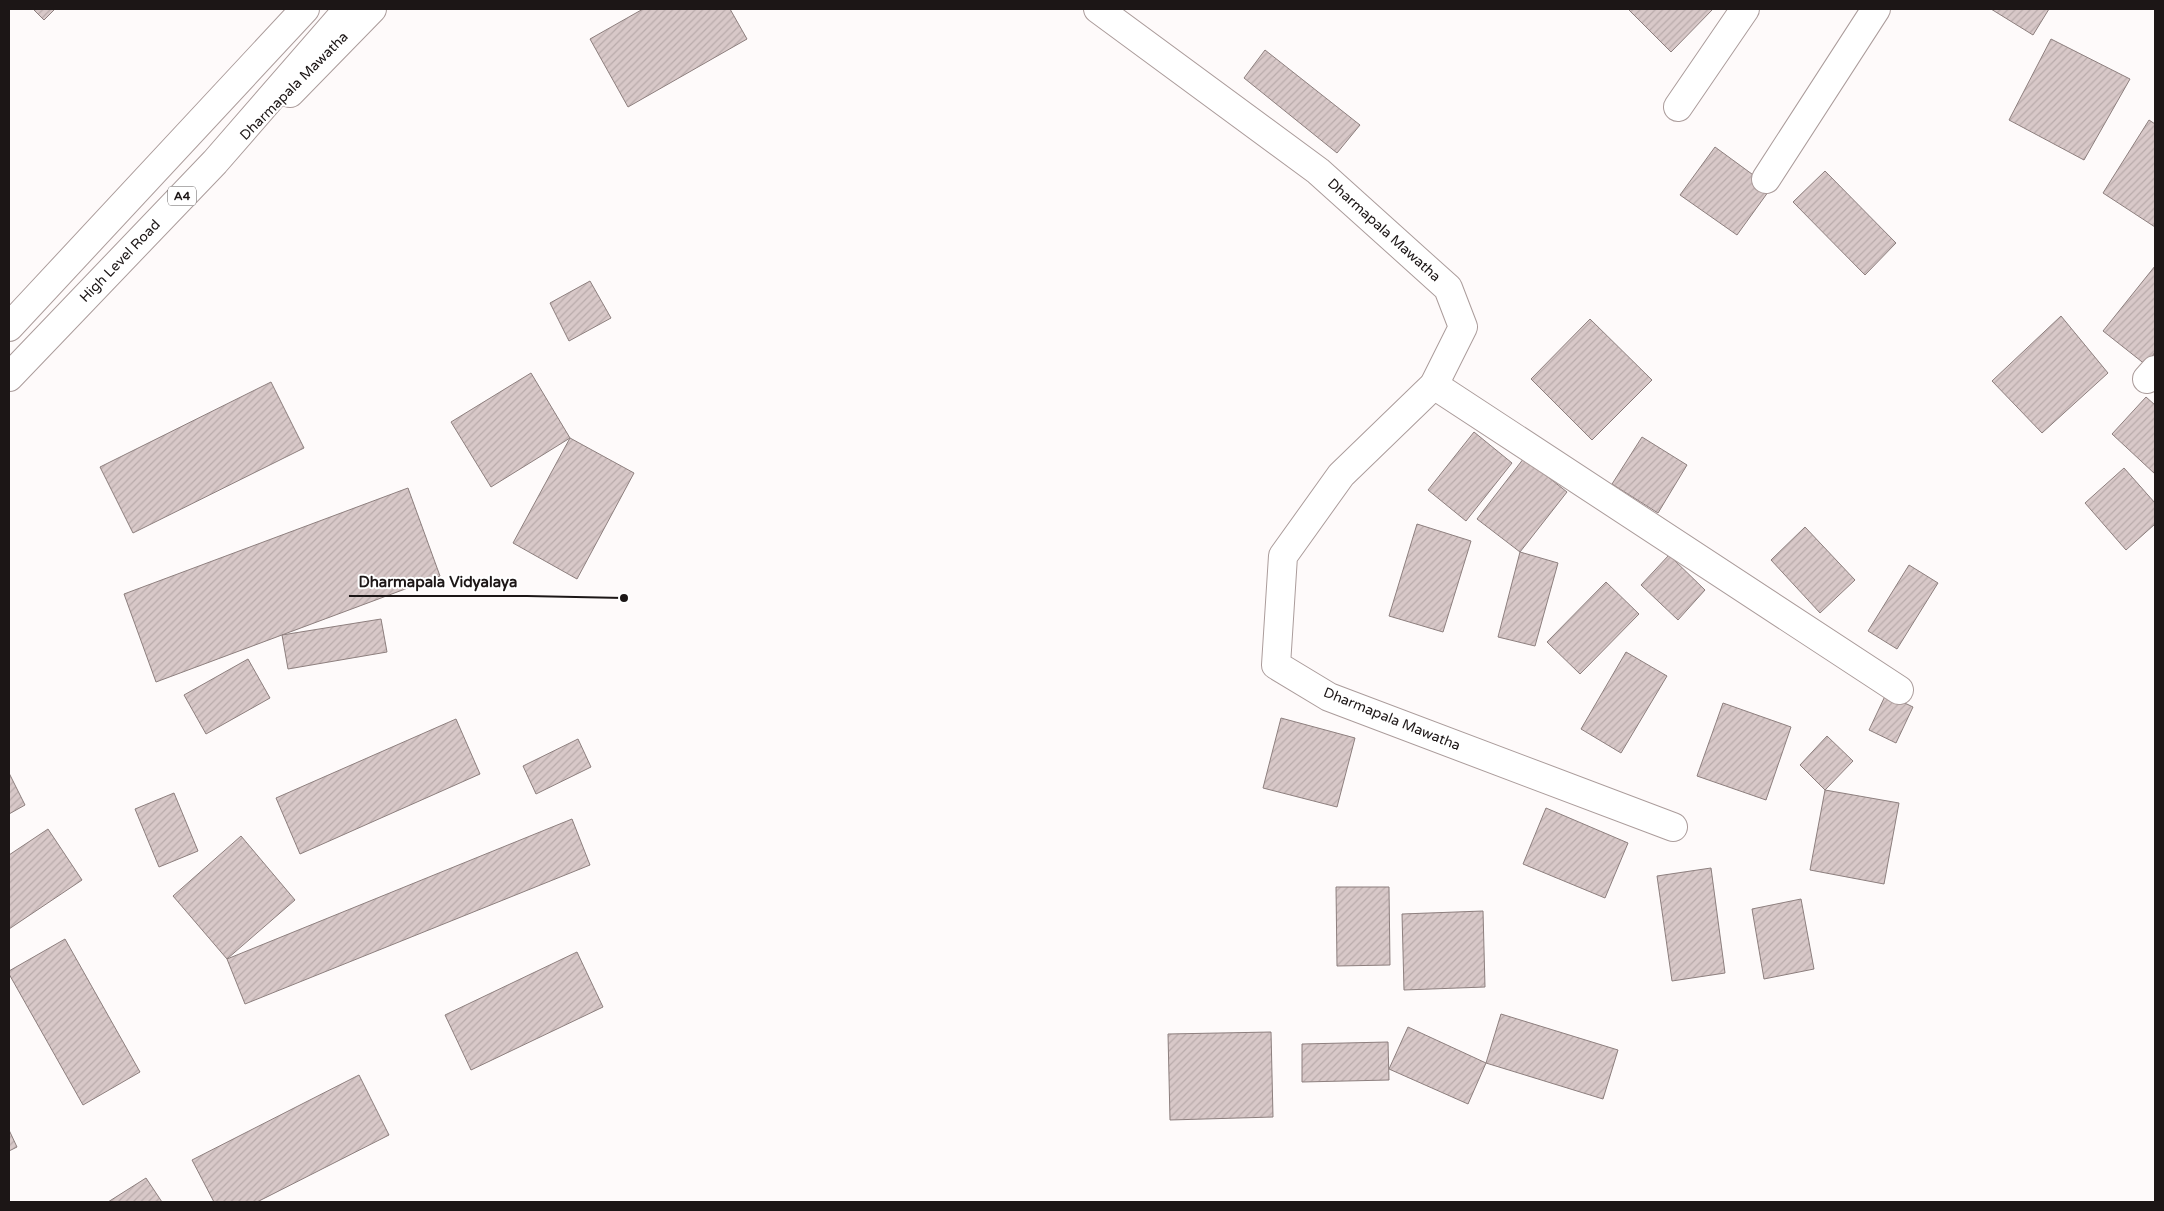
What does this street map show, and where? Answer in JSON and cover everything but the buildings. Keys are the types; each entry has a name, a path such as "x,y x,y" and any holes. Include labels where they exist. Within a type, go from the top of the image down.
{"main road":[{"path":"9,327 304,9"},
{"name":"High Level Road","path":"9,377 215,162 348,9"},
{"name":"Dharmapala Mawatha","path":"215,162 271,114 372,9"},
{"name":"Dharmapala Mawatha","path":"1098,9 1318,171 1448,288 1463,327 1434,385 1341,475 1283,556 1276,665 1329,697 1673,827"},
{"path":"1678,107 1745,9"},
{"path":"1766,179 1876,9"},
{"path":"1434,385 1899,690"}],"place":[{"name":"Dharmapala Vidyalaya","path":"624,598"}]}
